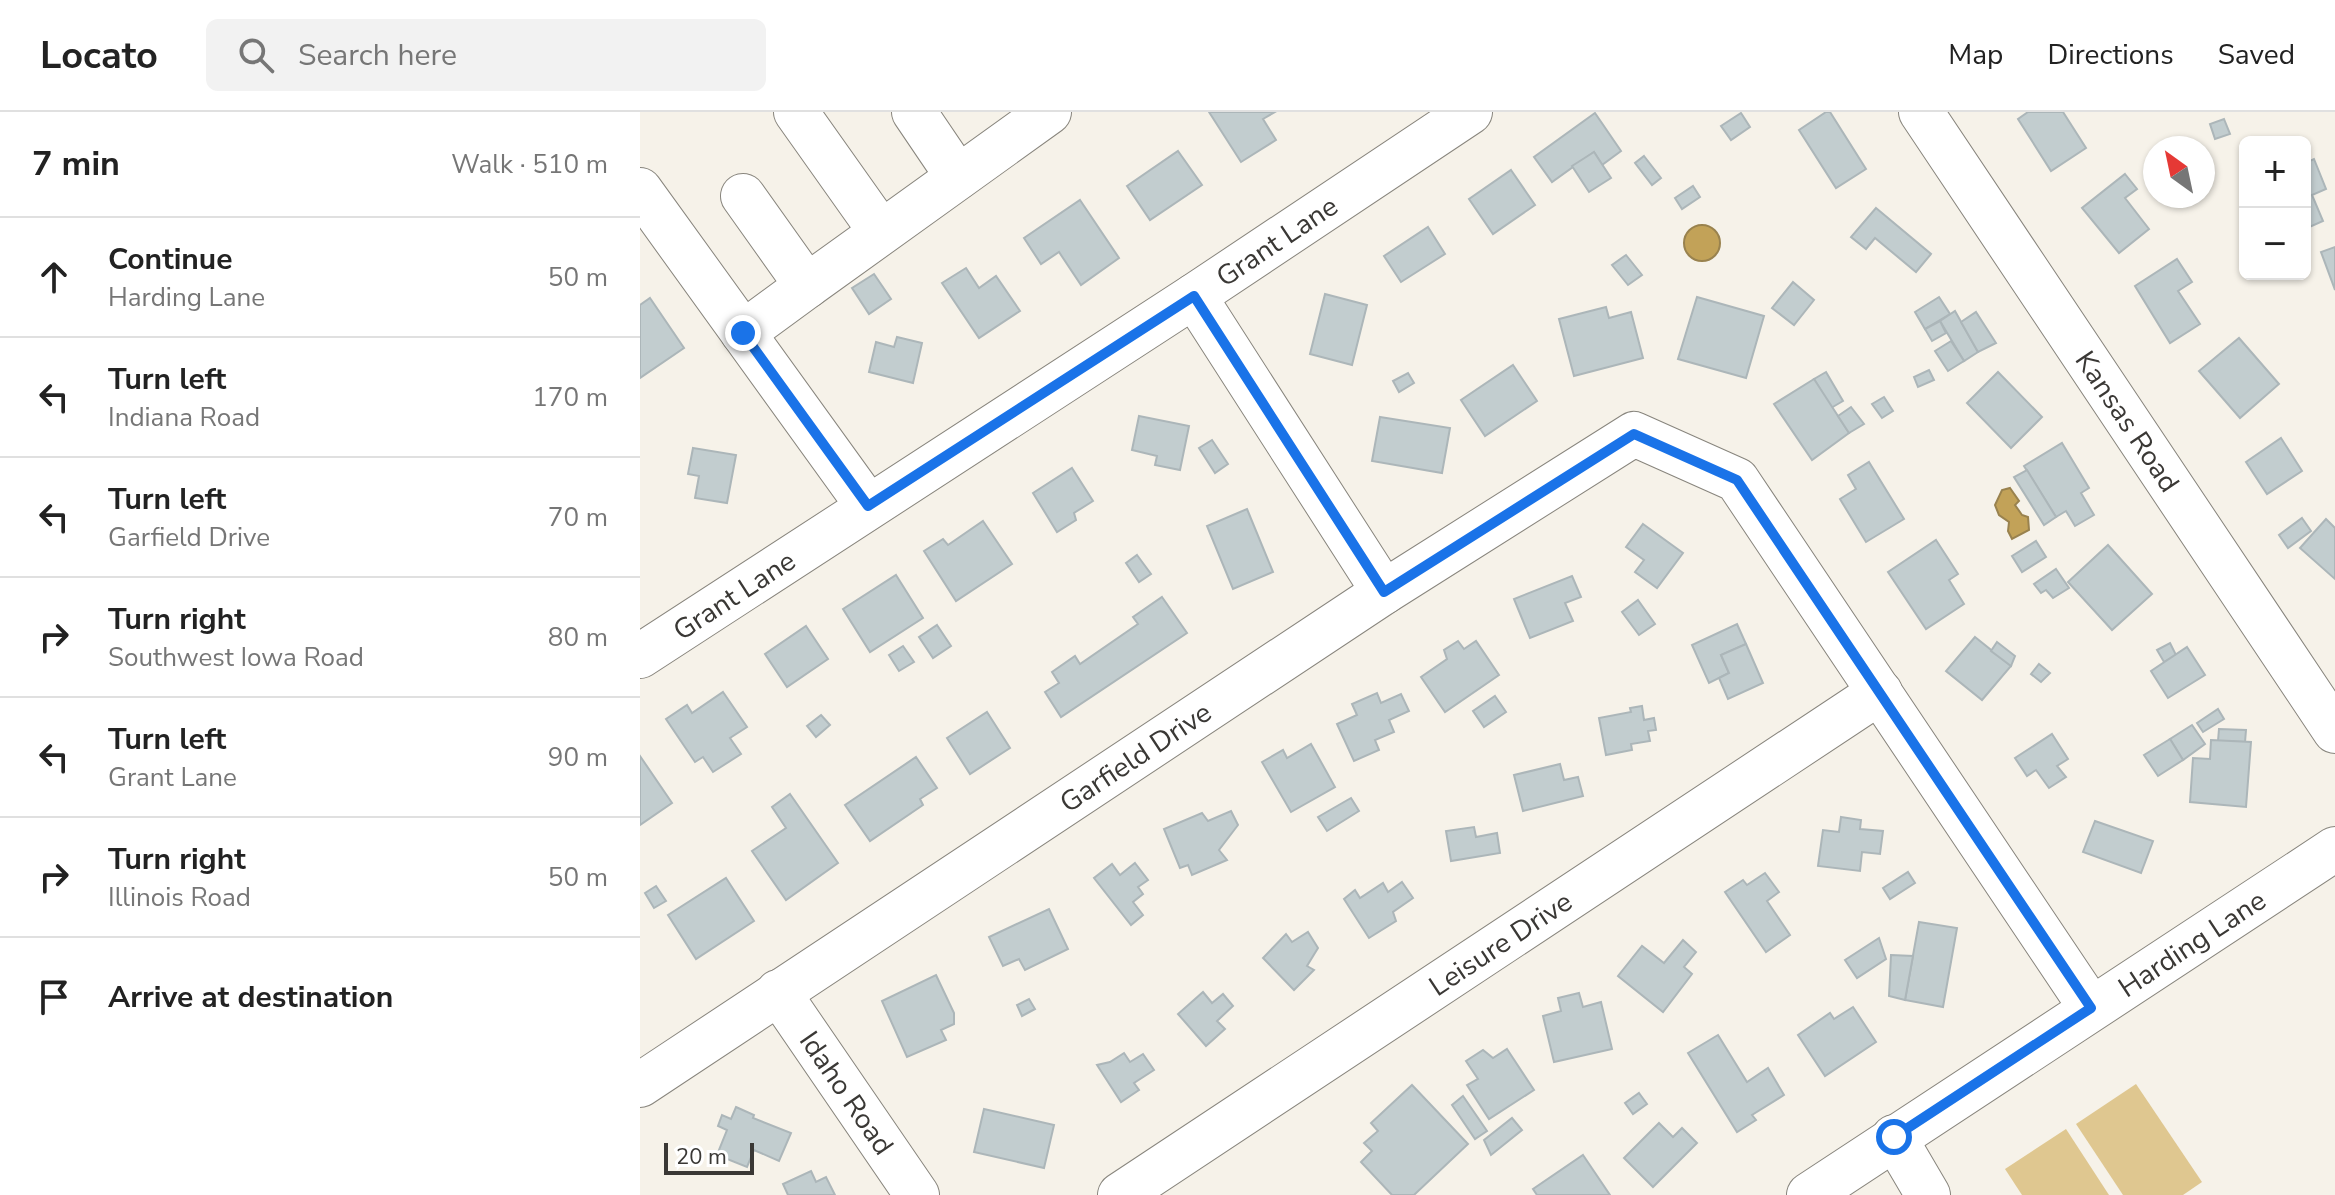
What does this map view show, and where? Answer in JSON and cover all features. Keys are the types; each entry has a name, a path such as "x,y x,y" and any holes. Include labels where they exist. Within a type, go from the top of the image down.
{"street":[{"path":"796,112 881,232"},
{"path":"914,112 958,177"},
{"path":"743,333 1049,112"},
{"name":"Grant Lane","path":"640,656 1194,296 1470,112"},
{"name":"Kansas Road","path":"1921,112 2335,731"},
{"path":"743,196 807,286"},
{"path":"646,210 743,333 868,506"},
{"path":"1194,296 1384,592"},
{"name":"Garfield Drive","path":"640,1085 1384,592 1634,434 1737,480 1880,692"},
{"path":"1880,692 2091,1008"},
{"name":"Leisure Drive","path":"1120,1195 1880,692"},
{"name":"Harding Lane","path":"1809,1195 2335,849"},
{"name":"Idaho Road","path":"778,992 917,1195"},
{"path":"1894,1137 1928,1195"}],"shaded area":[{"path":"1702,225 1714,231 1720,243 1714,255 1702,261 1690,255 1684,243 1690,231"},
{"path":"2010,488 2019,501 2015,505 2022,515 2028,517 2029,530 2012,539 2008,531 2009,522 1999,515 1995,505 2002,490"},
{"path":"2136,1084 2202,1182 2183,1195 2123,1195 2076,1124"},
{"path":"2066,1129 2109,1195 2022,1195 2005,1169"}],"building":[{"path":"1209,112 1275,112 1263,119 1276,140 1241,162"},
{"path":"1830,112 1866,169 1836,188 1799,130"},
{"path":"2028,112 2063,112 2086,148 2051,171 2018,119"},
{"path":"1595,113 1621,151 1602,165 1594,152 1552,182 1534,157"},
{"path":"1741,113 1750,127 1731,140 1721,126"},
{"path":"2224,119 2230,134 2215,139 2210,124"},
{"path":"1178,151 1202,185 1150,220 1127,186"},
{"path":"1594,152 1611,178 1589,192 1572,166"},
{"path":"1644,156 1661,178 1652,185 1635,163"},
{"path":"2314,159 2326,189 2312,195 2323,221 2311,226 2311,208 2311,160"},
{"path":"1511,170 1535,205 1493,234 1469,199"},
{"path":"2125,174 2137,189 2125,198 2149,229 2119,253 2082,208"},
{"path":"1693,186 1700,197 1682,209 1675,198"},
{"path":"1080,200 1119,258 1081,285 1059,252 1041,264 1024,238"},
{"path":"1876,208 1931,254 1916,272 1875,238 1866,249 1851,237"},
{"path":"1428,227 1445,254 1401,282 1384,256"},
{"path":"2335,247 2335,290 2321,252"},
{"path":"1626,255 1642,275 1628,285 1612,265"},
{"path":"2177,259 2192,282 2178,291 2200,324 2170,343 2135,286"},
{"path":"966,268 979,288 996,276 1020,311 979,338 942,283"},
{"path":"874,274 891,299 869,314 852,288"},
{"path":"1793,282 1814,300 1794,325 1772,308"},
{"path":"1325,294 1367,305 1352,365 1310,354"},
{"path":"1697,297 1764,316 1746,378 1678,359"},
{"path":"1939,297 1950,314 1925,329 1915,312"},
{"path":"650,298 684,348 640,378 640,305"},
{"path":"1606,307 1609,318 1631,312 1643,358 1574,376 1559,319"},
{"path":"1955,311 1978,352 1964,361 1940,321"},
{"path":"1976,312 1996,343 1978,352 1961,322"},
{"path":"1940,321 1946,333 1932,341 1925,329"},
{"path":"897,337 922,343 913,383 869,372 876,342 894,347"},
{"path":"2239,338 2279,384 2240,418 2199,371"},
{"path":"1951,341 1964,361 1948,371 1935,351"},
{"path":"1513,365 1537,401 1485,436 1461,400"},
{"path":"1929,370 1934,380 1918,387 1914,377"},
{"path":"1826,372 1843,401 1831,408 1814,379"},
{"path":"1998,372 2042,417 2011,448 1967,403"},
{"path":"1408,373 1414,383 1399,392 1393,381"},
{"path":"1814,379 1849,433 1812,460 1774,404"},
{"path":"1884,397 1893,411 1882,418 1872,404"},
{"path":"1851,407 1864,424 1849,433 1838,416"},
{"path":"1139,416 1189,426 1180,470 1155,465 1157,456 1132,450"},
{"path":"1380,417 1450,428 1442,473 1372,461"},
{"path":"2281,438 2302,471 2267,494 2246,462"},
{"path":"1212,440 1228,464 1215,473 1199,448"},
{"path":"2062,443 2089,488 2081,493 2094,515 2075,526 2066,511 2056,517 2024,466"},
{"path":"693,448 736,455 727,503 695,498 699,476 688,474"},
{"path":"1869,462 1904,519 1866,542 1840,499 1856,489 1848,475"},
{"path":"1072,468 1093,501 1074,513 1076,520 1057,532 1033,493"},
{"path":"2027,470 2056,517 2044,525 2014,477"},
{"path":"1247,509 1273,572 1233,589 1207,526"},
{"path":"2302,518 2311,531 2288,548 2279,535"},
{"path":"2326,519 2335,528 2335,579 2300,548"},
{"path":"983,521 1012,564 956,601 924,551 943,539 948,545"},
{"path":"1643,524 1683,553 1657,588 1635,572 1644,560 1626,547"},
{"path":"1936,540 1958,574 1949,580 1964,604 1926,629 1888,572"},
{"path":"2036,541 2046,557 2022,572 2012,556"},
{"path":"2108,545 2152,594 2112,630 2068,582"},
{"path":"1137,555 1151,574 1139,582 1126,563"},
{"path":"2056,569 2069,588 2053,598 2046,590 2041,593 2034,584"},
{"path":"896,575 923,618 870,652 843,609"},
{"path":"1572,576 1581,597 1565,603 1573,621 1530,638 1514,599"},
{"path":"1162,597 1187,633 1061,717 1045,692 1059,683 1052,672 1075,656 1080,664 1138,624 1133,617"},
{"path":"1638,600 1655,624 1639,635 1622,612"},
{"path":"1737,624 1746,644 1721,655 1729,673 1709,683 1692,645"},
{"path":"937,625 951,646 933,658 919,637"},
{"path":"806,626 828,659 787,687 765,654"},
{"path":"1975,637 2011,666 1982,700 1946,671"},
{"path":"1458,641 1464,649 1476,641 1499,675 1445,712 1421,677 1447,659 1444,650"},
{"path":"1997,642 2015,656 2011,666 1991,651"},
{"path":"2170,643 2176,655 2164,662 2157,650"},
{"path":"1746,644 1763,683 1728,699 1719,678 1729,673 1721,655"},
{"path":"903,646 914,662 899,671 889,655"},
{"path":"2187,647 2205,675 2168,698 2151,671"},
{"path":"2039,664 2050,673 2041,682 2031,674"},
{"path":"723,692 747,727 730,738 741,754 713,772 703,757 695,762 666,719 687,705 692,713"},
{"path":"1377,693 1381,703 1401,694 1409,711 1389,720 1394,732 1375,740 1379,750 1354,761 1337,724 1357,715 1352,704"},
{"path":"1495,696 1506,712 1484,727 1473,711"},
{"path":"1642,706 1644,720 1654,718 1656,730 1648,731 1650,741 1631,744 1632,750 1606,755 1599,718 1631,712 1630,708"},
{"path":"2218,709 2224,719 2203,732 2197,723"},
{"path":"987,712 1010,748 970,774 947,738"},
{"path":"821,715 830,725 816,737 807,726"},
{"path":"2192,725 2205,744 2183,760 2170,739"},
{"path":"2219,729 2246,730 2245,742 2218,741"},
{"path":"2052,734 2068,759 2057,766 2066,777 2049,788 2036,770 2027,776 2015,758"},
{"path":"2170,739 2183,760 2158,776 2144,755"},
{"path":"2211,740 2251,742 2246,807 2190,802 2193,758 2210,759"},
{"path":"1311,744 1335,787 1291,812 1262,762 1283,750 1287,758"},
{"path":"640,756 672,803 640,825"},
{"path":"916,757 937,788 920,799 923,805 870,841 845,805"},
{"path":"1560,764 1564,780 1578,777 1583,796 1523,811 1514,775"},
{"path":"790,794 838,863 786,900 752,851 786,828 772,807"},
{"path":"1351,798 1359,811 1327,831 1318,817"},
{"path":"1231,811 1238,825 1219,850 1227,860 1192,875 1188,865 1180,868 1164,829 1202,813 1208,821"},
{"path":"1841,817 1861,820 1860,829 1883,831 1880,854 1862,852 1860,871 1818,866 1823,830 1839,832"},
{"path":"2095,821 2153,841 2141,873 2083,852"},
{"path":"1474,827 1476,837 1497,833 1500,853 1451,861 1446,831"},
{"path":"1135,863 1148,880 1138,887 1143,894 1133,902 1143,915 1131,925 1094,878 1112,864 1120,875"},
{"path":"1908,872 1915,883 1890,899 1883,888"},
{"path":"1765,873 1779,892 1767,901 1790,935 1766,952 1725,892 1743,880 1747,885"},
{"path":"726,878 754,921 696,959 668,915"},
{"path":"1402,882 1413,898 1393,912 1396,921 1369,938 1344,899 1355,890 1360,898 1383,883 1388,892"},
{"path":"656,886 666,901 654,908 645,893"},
{"path":"1049,909 1068,949 1025,970 1019,959 1003,966 989,937"},
{"path":"1919,922 1957,928 1943,1007 1905,1000"},
{"path":"1308,932 1318,948 1307,966 1314,970 1294,990 1263,958 1286,934 1292,942"},
{"path":"1879,938 1886,959 1857,978 1845,960"},
{"path":"1683,940 1696,952 1684,967 1692,974 1663,1012 1618,976 1642,946 1664,963"},
{"path":"1891,955 1913,956 1905,1000 1889,996"},
{"path":"936,975 954,1013 954,1024 941,1030 946,1040 907,1057 882,1001"},
{"path":"1203,992 1212,1003 1223,994 1233,1006 1217,1021 1225,1029 1206,1046 1178,1014"},
{"path":"1579,993 1583,1007 1601,1002 1612,1049 1554,1062 1543,1016 1561,1011 1558,998"},
{"path":"1029,999 1035,1009 1022,1016 1017,1005"},
{"path":"1853,1007 1876,1042 1825,1076 1798,1035 1830,1013 1834,1019"},
{"path":"1718,1035 1747,1082 1768,1068 1784,1095 1752,1115 1756,1120 1737,1132 1688,1053"},
{"path":"1507,1049 1534,1090 1489,1119 1467,1085 1478,1079 1466,1061 1483,1050 1493,1058"},
{"path":"1124,1053 1130,1062 1143,1054 1154,1070 1134,1083 1139,1090 1121,1102 1097,1065 1110,1062"},
{"path":"1412,1085 1468,1144 1414,1195 1392,1195 1361,1162 1372,1151 1364,1143 1378,1131 1371,1123"},
{"path":"1639,1093 1647,1104 1633,1114 1625,1103"},
{"path":"1463,1096 1487,1131 1475,1139 1452,1105"},
{"path":"736,1107 754,1115 753,1118 791,1133 779,1161 754,1150 747,1167 717,1155 727,1130 718,1126 722,1115 731,1119"},
{"path":"984,1109 1054,1125 1044,1168 974,1152"},
{"path":"1512,1118 1522,1130 1491,1155 1484,1140"},
{"path":"1659,1123 1673,1137 1682,1128 1697,1143 1653,1187 1624,1158"},
{"path":"1583,1155 1610,1195 1537,1195 1533,1189"},
{"path":"811,1171 816,1182 826,1177 835,1195 788,1195 783,1184"}],"route":[{"path":"743,333 868,506 1194,296 1384,592 1634,434 1737,480 2091,1008 1894,1137"}]}
